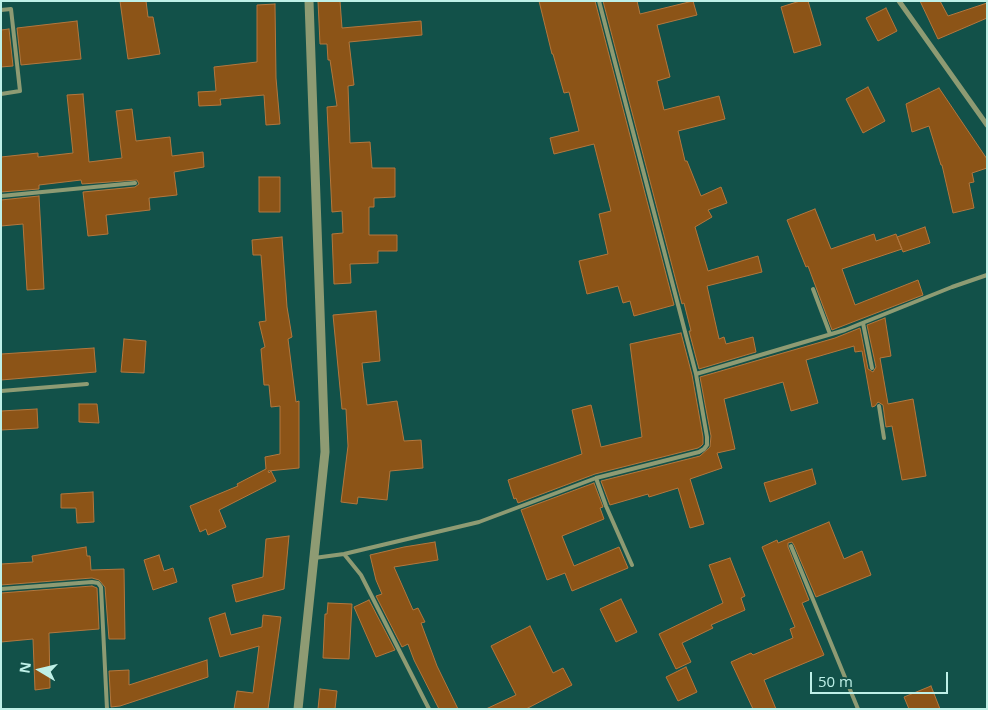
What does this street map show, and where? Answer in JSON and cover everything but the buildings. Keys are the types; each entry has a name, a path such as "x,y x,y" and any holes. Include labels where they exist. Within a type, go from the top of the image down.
{"street":[{"path":"298,709 324,452 308,1"},
{"path":"899,1 987,125"}],"lane":[{"path":"314,558 344,554 479,522 596,478 704,449 707,436 696,374 599,1"},
{"path":"1,10 11,9 20,92 1,94"},
{"path":"1,196 135,183"},
{"path":"696,374 864,323 952,287 987,275"},
{"path":"813,289 830,334"},
{"path":"864,323 872,368"},
{"path":"1,391 86,384"},
{"path":"879,406 884,438"},
{"path":"596,478 632,565"},
{"path":"790,546 858,709"},
{"path":"344,554 361,575 429,709"},
{"path":"1,589 98,583 103,595 107,709"}]}
